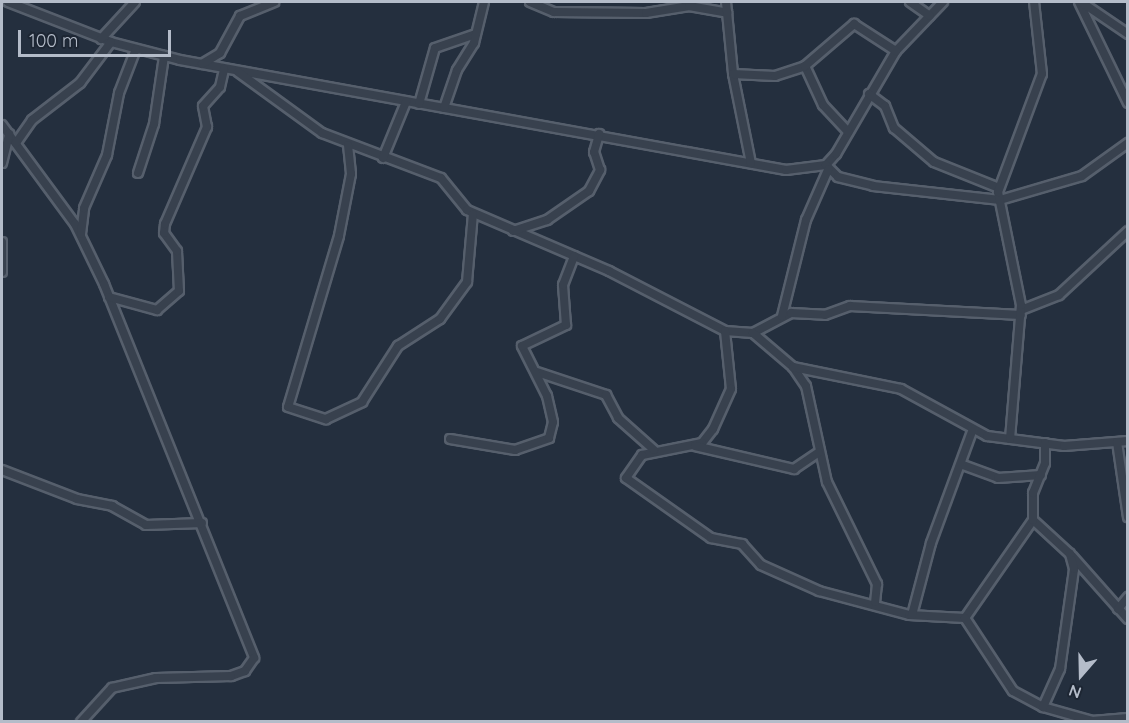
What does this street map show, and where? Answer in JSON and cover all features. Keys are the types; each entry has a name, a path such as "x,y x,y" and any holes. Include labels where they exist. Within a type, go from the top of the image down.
{"street":[{"path":"8,2 101,39 224,69 599,134 786,170 827,167 873,186 1000,200 1082,176 1128,143"},
{"path":"101,39 135,2"},
{"path":"202,64 220,53 240,16 274,2"},
{"path":"444,108 476,34 484,2"},
{"path":"530,2 554,12 635,12 689,6 728,13"},
{"path":"635,12 641,2"},
{"path":"726,2 733,74 751,163"},
{"path":"910,2 930,16"},
{"path":"782,316 806,220 827,167 896,51 943,2"},
{"path":"1010,439 1021,313 999,188 1042,74 1034,2"},
{"path":"1080,2 1128,34"},
{"path":"1080,2 1128,103"},
{"path":"733,74 775,75 805,66 854,24 896,51"},
{"path":"419,104 435,48 476,34"},
{"path":"16,143 32,120 80,83 111,42"},
{"path":"81,236 84,208 107,155 119,93 136,49"},
{"path":"138,173 154,124 164,56"},
{"path":"805,66 823,105 848,132"},
{"path":"109,297 157,310 179,291 177,251 164,233 165,224 207,127 203,106 220,87 224,69"},
{"path":"238,71 300,119 348,145 441,178 473,214 574,256 725,331 753,333 782,316 876,306 967,316 1021,313 1059,295 1128,231"},
{"path":"869,94 885,106 894,128 934,162 999,188"},
{"path":"383,158 406,102"},
{"path":"2,125 81,236 109,297 202,523 248,637 253,662 231,676 156,678 112,688 81,722"},
{"path":"2,163 9,134"},
{"path":"513,231 547,220 589,191 600,170 594,152 599,134"},
{"path":"348,145 351,174 339,236 288,407 326,418 362,402 398,346 440,319 467,282 473,214"},
{"path":"2,242 2,272"},
{"path":"450,439 505,449 544,442 553,422 536,372 522,346 566,325 563,285 574,256"},
{"path":"694,445 713,429 731,389 725,331"},
{"path":"753,333 793,367 806,386 818,453 829,489 877,584 875,602"},
{"path":"793,367 901,389 973,429 1010,439 1045,443 1128,441"},
{"path":"536,372 606,395 618,418 654,450"},
{"path":"912,615 931,543 963,465 973,429"},
{"path":"1117,442 1128,517"},
{"path":"965,618 1033,520 1033,493 1041,475 1045,443"},
{"path":"818,453 794,469 694,445 654,450 629,468 626,478 634,488 670,504 711,538 747,547 767,568 828,593 875,602 912,615 965,618"},
{"path":"963,465 998,478 1041,475"},
{"path":"2,470 77,500 112,506 146,525 202,523"},
{"path":"1033,520 1071,556 1128,619"},
{"path":"1043,707 1060,669 1071,556"},
{"path":"1118,609 1128,597"},
{"path":"965,618 997,674 1013,691 1043,707 1092,720 1128,718"}]}
